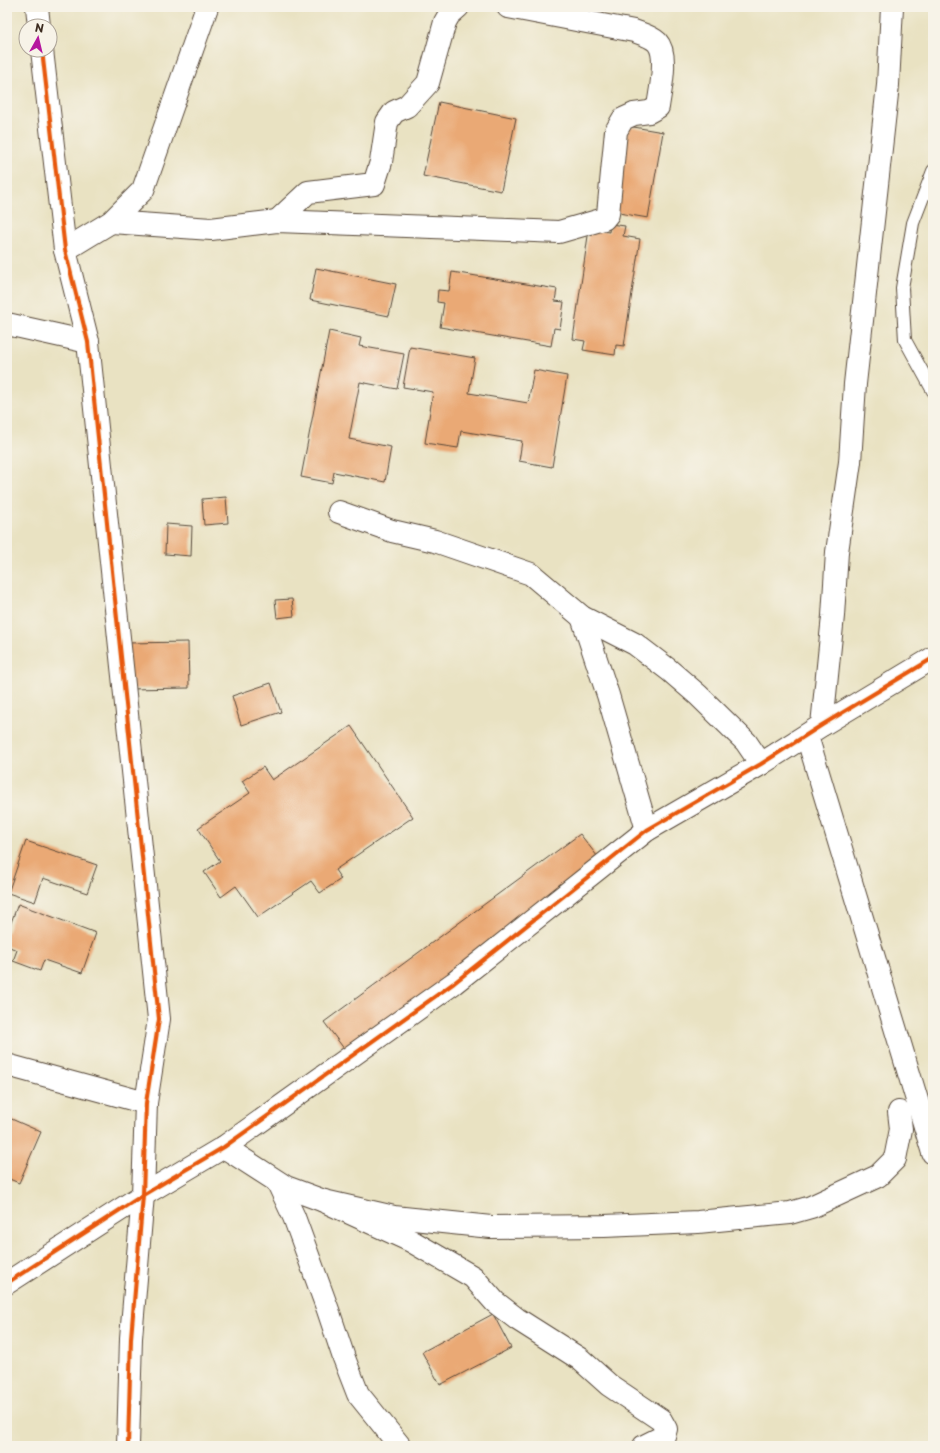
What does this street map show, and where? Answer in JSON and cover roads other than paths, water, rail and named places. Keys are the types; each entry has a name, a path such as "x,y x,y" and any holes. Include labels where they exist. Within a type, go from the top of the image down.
{"street":[{"path":"37,7 38,18"},
{"path":"65,250 111,222 143,190 207,7"},
{"path":"277,221 308,192 374,184 381,162 387,122 394,112 407,106 428,83 445,22 449,15 458,7"},
{"path":"111,222 211,230 277,221 559,232 604,219 608,214 616,131 623,119 634,114 649,112 658,107 663,56 658,43 648,36 634,31 508,7"},
{"path":"892,7 888,85 855,384 850,462 837,552 833,616 815,730 929,1125 933,1153"},
{"path":"43,58 65,250 88,342 159,1019 146,1103 143,1195 131,1338 128,1446"},
{"path":"7,324 88,342"},
{"path":"339,512 392,531 435,541 531,574 582,618 635,644 669,670 698,695 746,742 762,764"},
{"path":"582,618 608,695 646,830"},
{"path":"7,1283 143,1195 224,1147 454,983 646,830 762,764 933,658"},
{"path":"7,1065 146,1103"},
{"path":"324,1201 394,1217 491,1227 604,1226 698,1222 790,1213 811,1207 878,1176 895,1159 902,1129 899,1112 929,1125"},
{"path":"224,1147 278,1183 324,1201 411,1241 473,1277 495,1302 517,1319 580,1359 609,1385 661,1420 666,1429 664,1436 644,1446"},
{"path":"278,1183 294,1218 358,1394 400,1446"}],"lane":[{"path":"933,171 912,223 902,288 905,340 933,391"}]}
